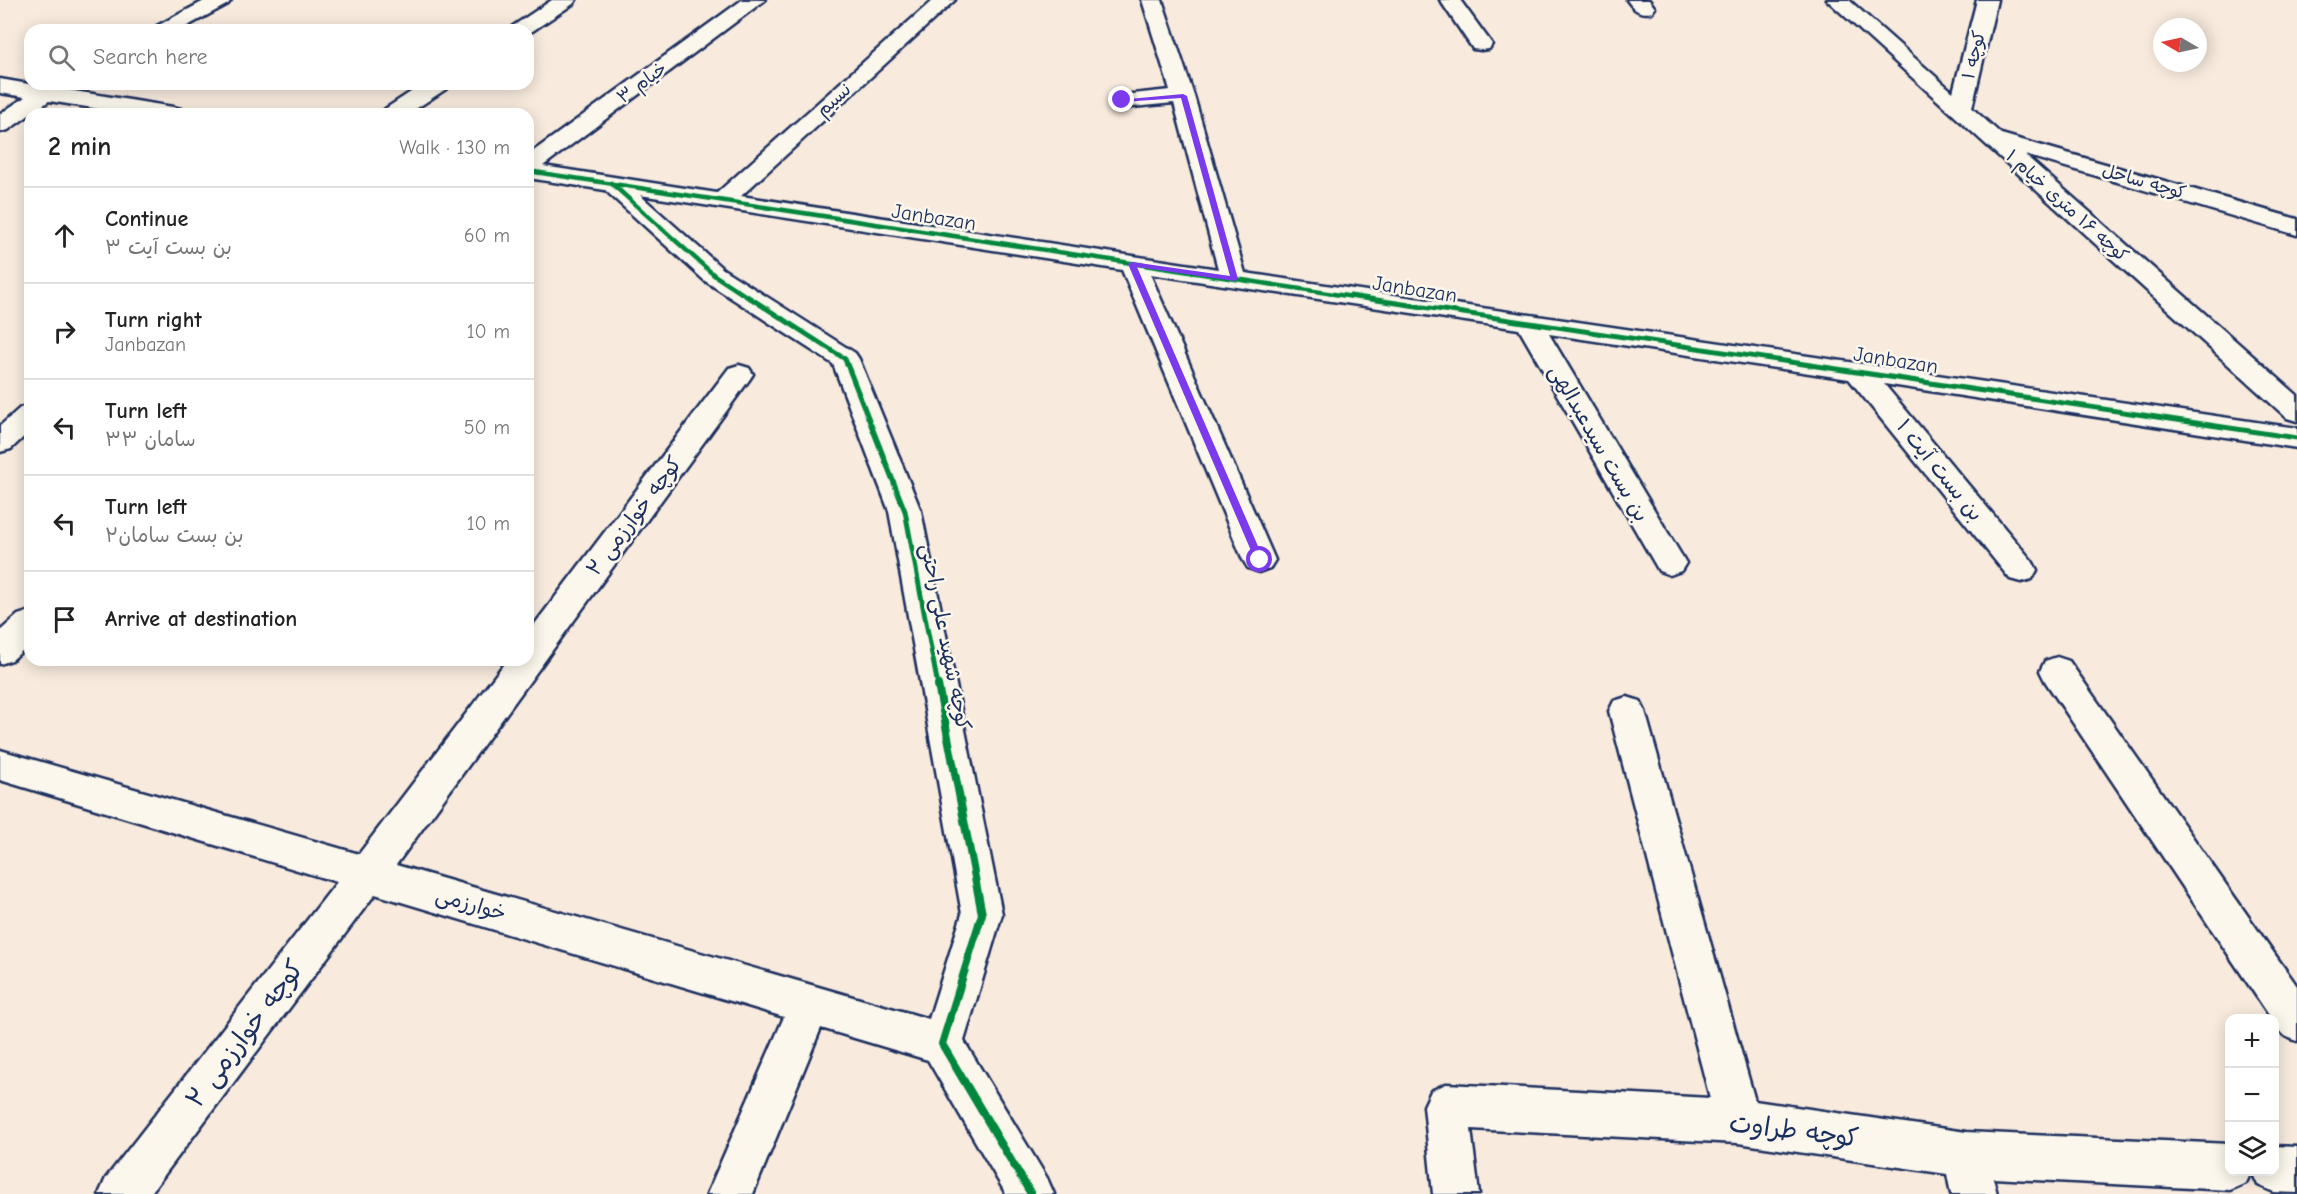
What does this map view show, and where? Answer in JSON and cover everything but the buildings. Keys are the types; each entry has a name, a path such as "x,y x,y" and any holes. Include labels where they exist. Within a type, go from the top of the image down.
{"street":[{"path":"175,24 221,0"},
{"path":"529,24 566,0"},
{"name":"۳ خیام","path":"534,162 755,0"},
{"name":"نسیم","path":"723,200 945,0"},
{"path":"1152,0 1183,96 1234,279"},
{"path":"1450,0 1481,44"},
{"name":"۱ کوچه ۱۶ متری خیام","path":"1836,0 1990,138 2297,431"},
{"name":"کوچه ۱","path":"1960,111 1987,0"},
{"path":"0,86 24,87"},
{"path":"0,125 48,90"},
{"path":"60,90 145,108"},
{"path":"402,108 429,90"},
{"path":"1122,100 1183,96"},
{"name":"کوچه ساحل","path":"1990,138 2297,227"},
{"name":"Janbazan","path":"534,172 1132,264 1858,371 2297,431"},
{"name":"کوچه شهید علی راحتی","path":"611,183 714,275 845,359 905,511 982,914 942,1044"},
{"path":"1132,264 1260,560"},
{"name":"بن بست سیدعبدالهی","path":"1528,322 1670,563"},
{"name":"۱ بن بست آیت","path":"1858,371 2021,570"},
{"name":"کوچه خوارزمی ۲","path":"534,650 739,374"},
{"path":"0,442 24,420"},
{"path":"0,651 24,629"},
{"name":"کوچه خوارزمی ۲","path":"367,874 522,666"},
{"path":"2057,672 2297,1022"},
{"path":"1628,711 1738,1122"},
{"name":"خوارزمی","path":"0,765 942,1044"},
{"name":"۲ کوچه خوارزمی","path":"122,1194 367,874"},
{"path":"730,1194 810,1004"},
{"path":"942,1044 1031,1194"},
{"name":"کوچه طراوت","path":"1456,1194 1446,1106 1738,1122 1970,1174 2225,1167"},
{"path":"2279,1169 2297,1170"}],"cycle path":[{"path":"534,172 1132,264 2297,438"},
{"path":"611,183 714,275 845,359 905,511 982,914 942,1044 1031,1194"}],"route":[{"path":"1122,100 1183,96 1234,279 1132,264 1260,560"}]}
